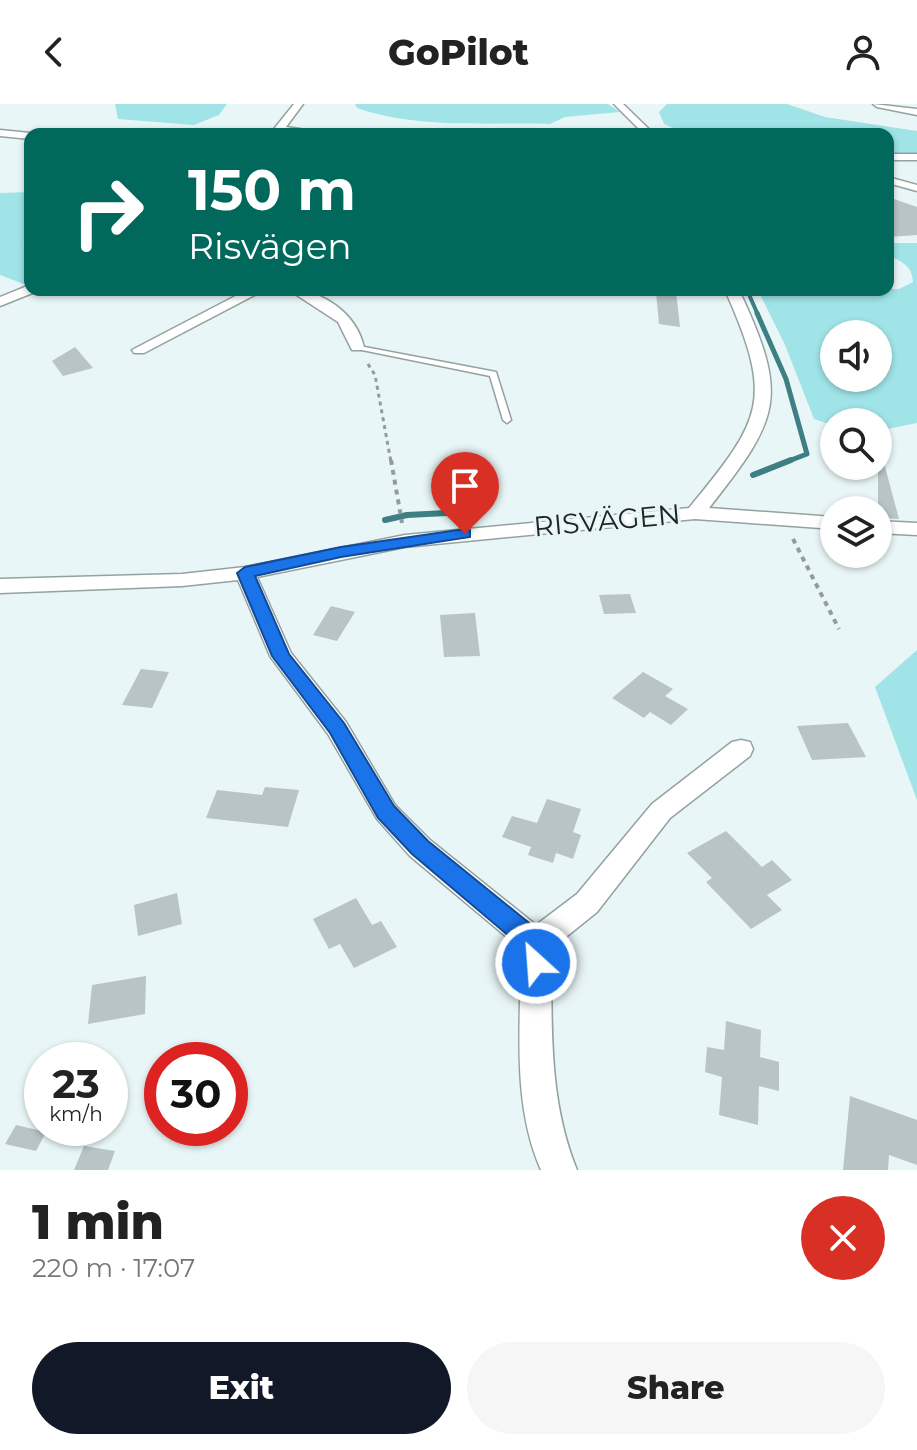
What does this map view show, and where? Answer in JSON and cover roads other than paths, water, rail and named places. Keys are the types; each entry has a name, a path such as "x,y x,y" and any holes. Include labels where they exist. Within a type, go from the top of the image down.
{"street":[{"path":"280,128 299,104"},
{"path":"618,104 643,128"},
{"path":"877,104 917,112"},
{"path":"0,133 24,135"},
{"path":"894,157 917,157"},
{"path":"894,182 917,188"},
{"path":"0,302 24,292"},
{"path":"139,350 245,296"},
{"path":"311,296 321,300 356,337 357,347"},
{"path":"695,513 732,464 758,425 764,410 767,393 761,357 735,296"},
{"name":"RISVÄGEN","path":"0,586 182,580 245,573 405,541 695,513 820,522"},
{"path":"892,528 917,529"},
{"path":"245,573 281,656 337,728 386,812 420,848 536,943"},
{"path":"536,943 587,903 661,811 741,749"},
{"path":"536,943 537,1060 545,1136 559,1170"}],"lane":[{"path":"357,347 493,374 507,420"}],"waterway":[{"path":"750,296 758,315"},
{"path":"757,313 786,379 807,454 786,462"},
{"path":"753,475 791,460"},
{"path":"385,520 407,515 447,513"}]}
